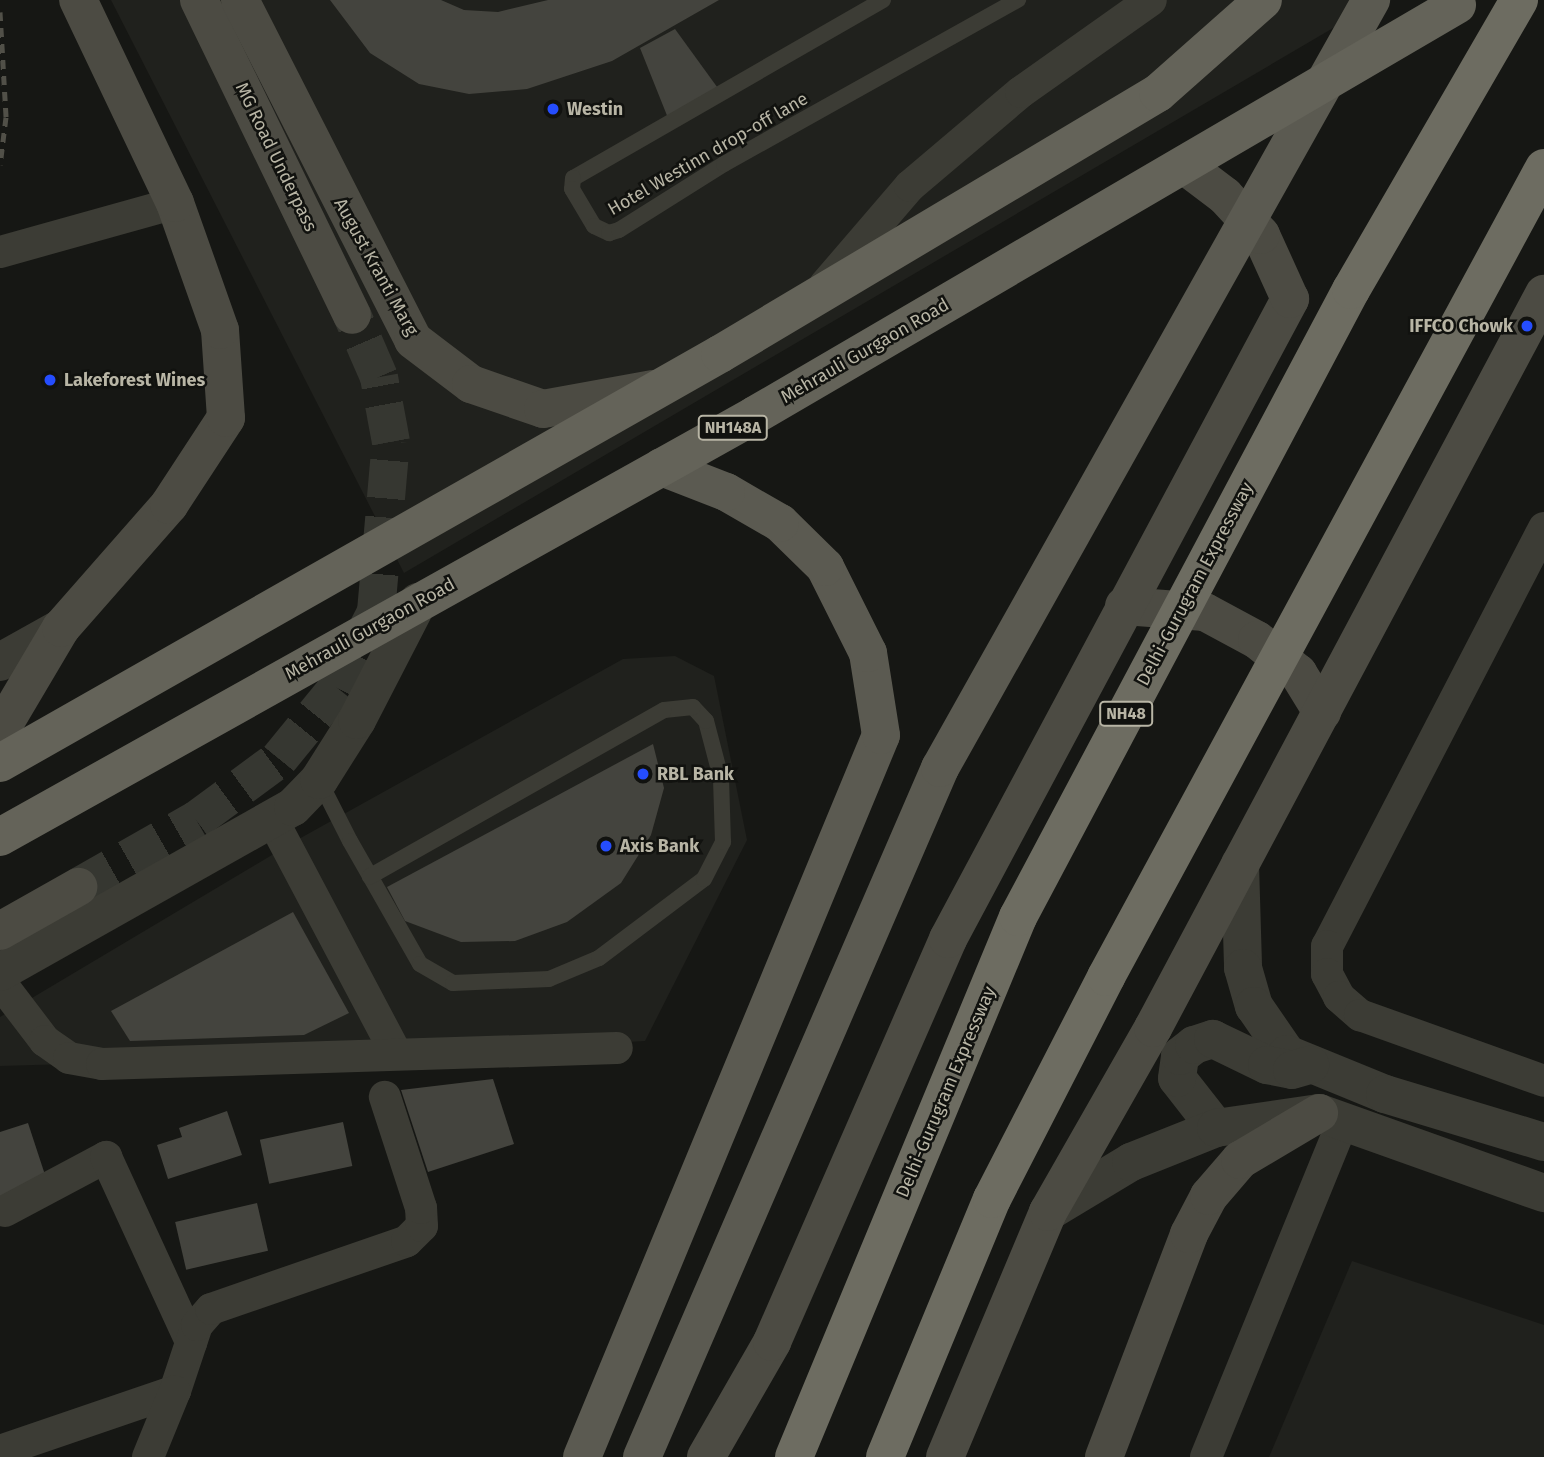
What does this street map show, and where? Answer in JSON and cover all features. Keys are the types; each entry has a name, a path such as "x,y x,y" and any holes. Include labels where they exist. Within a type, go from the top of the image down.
{"highway":[{"path":"0,763 813,299 1158,93 1264,0"},
{"name":"Delhi-Gurugram Expressway","path":"794,1457 1018,917 1351,290 1519,0"},
{"name":"Mehrauli Gurgaon Road","path":"0,837 662,467 1463,3"},
{"path":"885,1457 999,1186 1106,977 1544,169"}],"main road":[{"path":"0,732 61,628 169,505 226,418 220,330 176,202 78,0"},
{"name":"MG Road Underpass","path":"199,0 352,315"},
{"name":"August Kranti Marg","path":"240,0 413,340 471,384 543,409 654,389"},
{"path":"646,1449 940,768 1371,0"},
{"path":"706,1457 772,1342 948,939 1290,299 1261,235 1225,196 1184,165"},
{"path":"945,1457 1048,1212 1240,864 1544,294"},
{"path":"582,1457 881,735 868,653 825,567 780,523 726,492 662,467"},
{"path":"1124,606 1205,612 1257,640 1298,673 1322,712"},
{"path":"0,931 78,887"},
{"path":"1104,1457 1189,1234 1209,1196 1240,1160 1331,1118"}],"street":[{"path":"813,299 910,186 1021,92 1151,0"},
{"path":"0,252 176,202"},
{"path":"1540,1072 1360,1015 1339,997 1327,974 1327,946 1544,528"},
{"path":"0,972 293,807 319,780 357,720 418,602"},
{"path":"0,662 61,628"},
{"path":"272,819 395,1051"},
{"path":"1240,864 1238,926 1254,1006 1287,1054 1385,1094 1544,1142"},
{"path":"0,982 45,1041 69,1058 102,1064 237,1063 395,1051 617,1048"},
{"path":"1216,1128 1177,1078 1180,1056 1194,1045 1213,1039 1280,1068 1312,1064"},
{"path":"148,1457 175,1391 191,1342 211,1309 407,1241 422,1226 421,1208 385,1097"},
{"path":"1048,1212 1131,1162 1216,1128 1331,1118 1544,1193"},
{"path":"1206,1457 1331,1118"},
{"path":"5,1211 106,1157 191,1342"},
{"path":"0,1451 175,1391"}],"lane":[{"name":"Hotel Westinn drop-off lane","path":"883,0 573,178 572,190 594,226 610,233 619,230 724,164 1018,0"},
{"path":"319,780 370,876 420,964 453,983 549,979 599,958 704,879 723,842 721,778 706,720 693,707 664,710 370,876"}],"shaded area":[{"path":"111,0 1381,0 404,573"},
{"path":"675,656 714,676 747,840 645,1041 409,1054 0,1066 0,1017 297,840 623,659"},
{"path":"1352,1261 1544,1325 1544,1457 1269,1457"}],"building":[{"path":"330,0 441,0 464,10 498,12 548,0 719,0 612,61 527,89 469,94 419,84 370,53"},
{"path":"675,29 720,91 668,118 640,48"},
{"path":"653,744 664,788 651,835 621,883 567,922 515,941 461,942 405,921 387,887"},
{"path":"293,912 349,1013 304,1035 130,1041 111,1011"},
{"path":"493,1079 514,1144 428,1172 401,1090"},
{"path":"227,1111 242,1155 168,1179 157,1145 182,1137 179,1128"},
{"path":"343,1122 352,1166 269,1184 260,1140"},
{"path":"28,1123 48,1184 0,1200 0,1132"},
{"path":"257,1203 268,1251 186,1270 175,1222"}],"tunnel":[{"path":"78,887 196,820 279,759 337,688 376,612 391,442 379,377 352,315"}],"railway":[{"path":"0,12 6,117 0,165"}],"place":[{"name":"Westin","path":"553,109"},
{"name":"IFFCO Chowk","path":"1527,326"},
{"name":"Lakeforest Wines","path":"50,380"},
{"name":"RBL Bank","path":"643,774"},
{"name":"Axis Bank","path":"606,846"}]}
